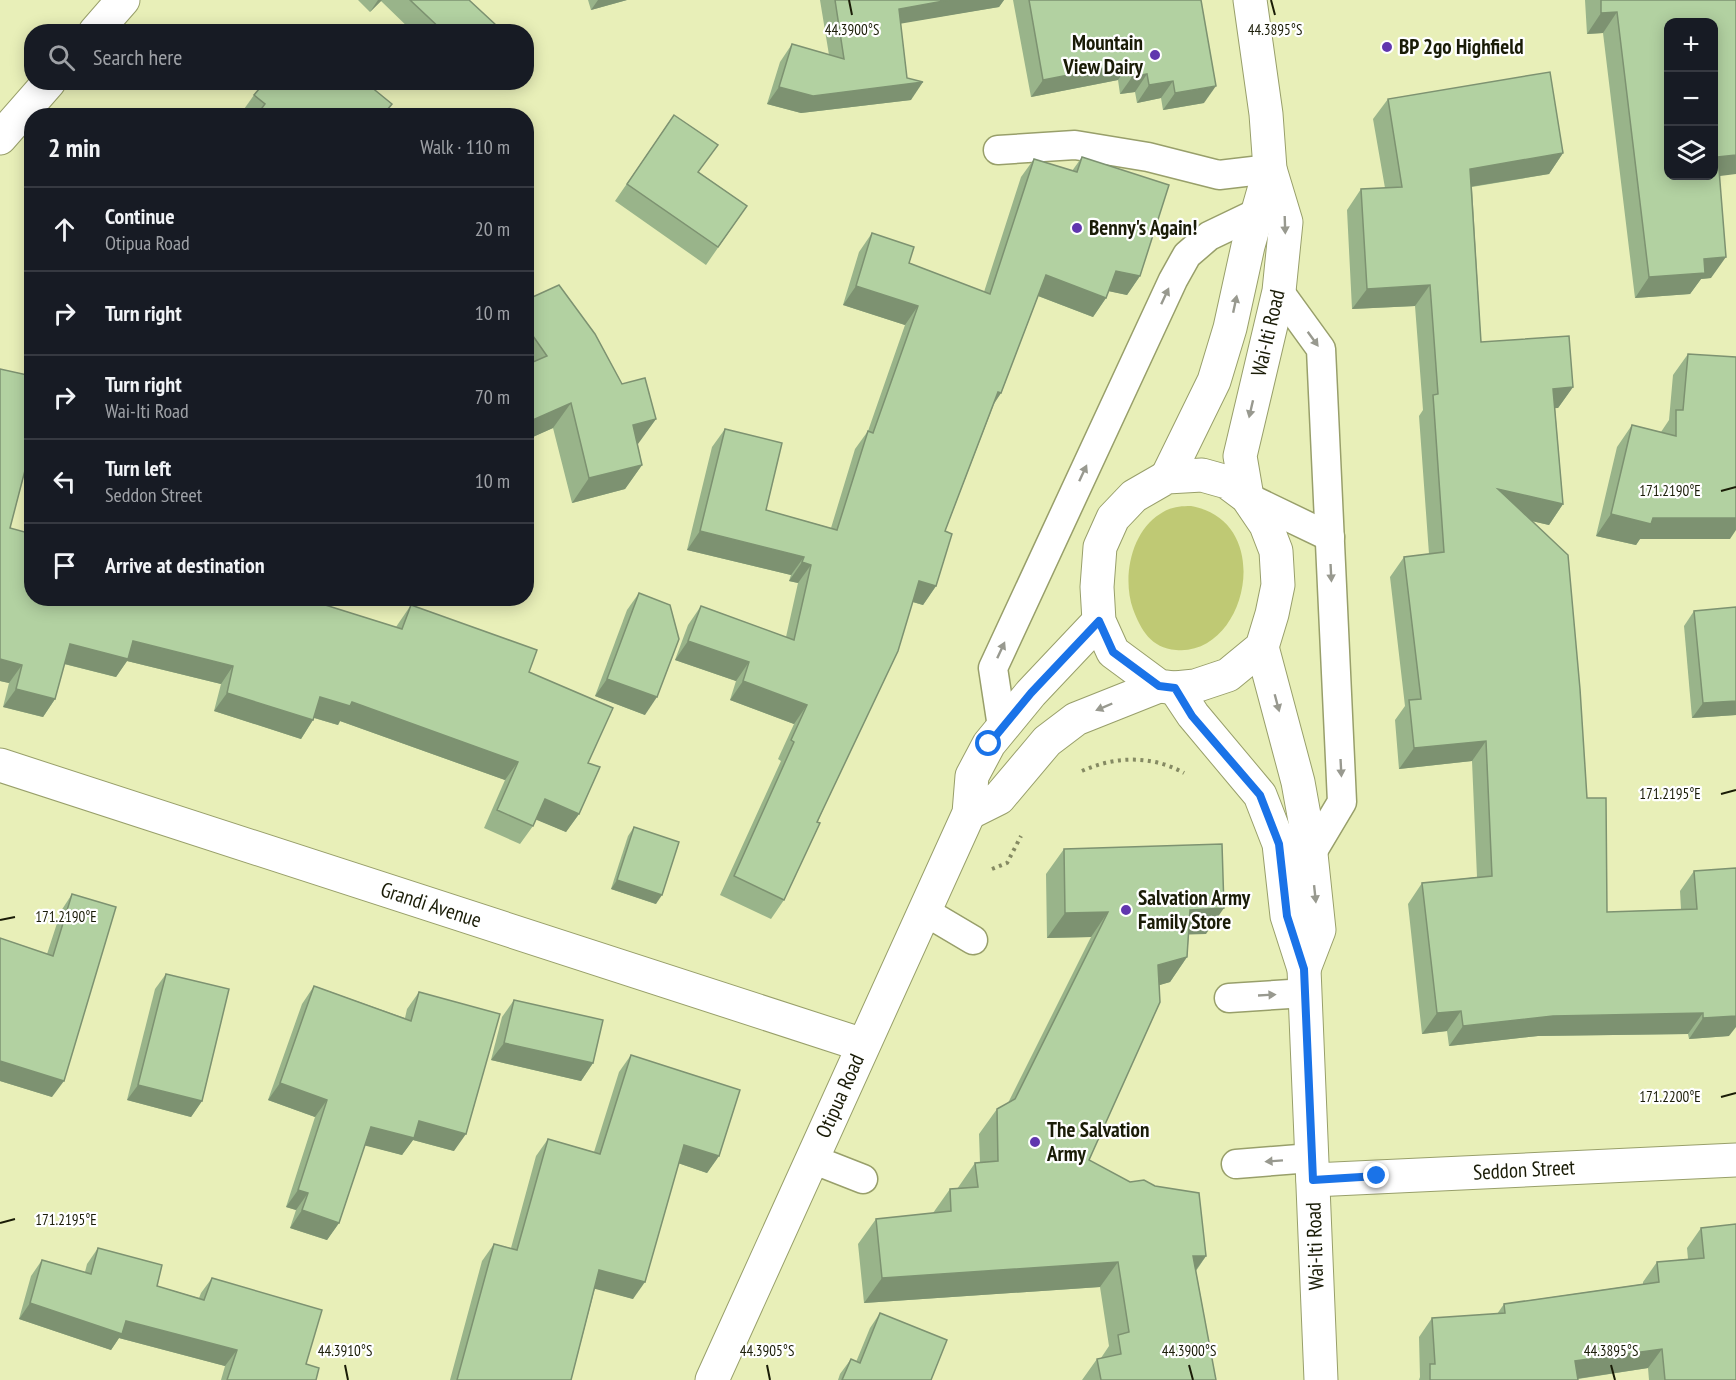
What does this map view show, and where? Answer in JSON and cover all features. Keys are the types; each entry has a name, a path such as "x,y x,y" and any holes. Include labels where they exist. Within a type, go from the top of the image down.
{"street":[{"path":"102,24 123,0"},
{"name":"Wai-Iti Road","path":"1247,497 1240,456 1279,291 1286,222 1270,169 1266,114 1250,0"},
{"path":"26,108 42,90"},
{"path":"0,138 24,111"},
{"name":"Wai-Iti Road","path":"1167,477 1214,381 1230,328 1248,246 1270,169"},
{"path":"969,813 999,798 1047,741 1076,719 1167,687 1195,686 1228,675 1262,647 1278,585 1276,551 1266,525 1247,497 1227,482 1202,475 1167,477 1134,496 1113,518 1100,547 1097,587 1099,621 1113,652 1167,687"},
{"name":"Otipua Road","path":"712,1380 969,813 972,776 989,744 1002,727 1099,621"},
{"name":"Wai-Iti Road","path":"1262,647 1298,782 1311,854 1319,930 1305,981"},
{"name":"Wai-Iti Road","path":"1167,687 1260,795 1279,844 1287,916 1305,981 1321,1380"},
{"name":"Grandi Avenue","path":"0,765 862,1045"},
{"name":"Seddon Street","path":"1312,1169 1736,1160"}],"lane":[{"path":"998,150 1075,145 1148,157 1219,175 1270,169"},
{"path":"1002,727 993,668 1173,280 1187,255 1209,236 1257,213"},
{"path":"1279,291 1321,349 1342,802 1311,854"},
{"path":"1247,497 1330,537"},
{"path":"924,911 973,940"},
{"path":"1229,998 1305,981"},
{"path":"812,1159 863,1179"},
{"path":"1236,1164 1312,1169"}],"path":[{"path":"1075,774 1102,763 1139,760 1158,762 1192,778"},
{"path":"991,869 1007,863 1022,835"}],"green space":[{"path":"1191,506 1218,517 1235,536 1243,560 1242,586 1235,611 1220,633 1201,646 1167,649 1148,637 1140,624 1130,597 1129,570 1136,544 1150,522 1168,510"}],"building":[{"path":"410,0 469,0 495,24 436,24"},
{"path":"835,0 949,0 899,9 907,78 923,82 813,96 779,87 792,44 844,59"},
{"path":"1029,0 1201,0 1216,86 1175,93 1173,81 1149,85 1147,74 1132,77 1130,63 1043,80"},
{"path":"1601,0 1736,0 1736,155 1718,157 1726,257 1704,259 1705,273 1649,277 1617,12 1601,13"},
{"path":"1550,72 1563,153 1470,169 1481,342 1569,336 1573,387 1553,389 1563,504 1498,489 1568,555 1587,798 1606,798 1607,912 1697,909 1694,871 1736,868 1736,1016 1703,1018 1703,1013 1553,1016 1463,1026 1461,1011 1437,1013 1422,883 1492,876 1486,741 1414,748 1409,700 1421,699 1404,557 1444,552 1433,395 1438,394 1430,285 1367,289 1361,189 1402,187 1388,99"},
{"path":"258,90 375,90 392,104 389,108 262,108 265,104 254,95"},
{"path":"674,115 718,145 698,172 747,206 718,247 627,184"},
{"path":"1082,157 1169,185 1140,276 1116,271 1106,298 1046,275 945,531 952,534 936,586 919,581 898,651 817,822 820,823 784,900 734,876 794,742 791,740 807,705 743,681 749,662 688,641 701,606 794,640 811,565 802,562 804,557 700,531 725,429 782,443 766,510 837,530 868,431 873,433 918,306 856,286 872,233 914,247 909,263 990,294 1034,159 1077,172"},
{"path":"559,285 595,334 622,384 645,378 656,419 633,425 642,465 589,478 571,403 534,419 534,362 547,356 534,337 534,296"},
{"path":"1688,354 1736,357 1736,518 1653,518 1651,524 1611,514 1632,425 1676,436 1676,410 1683,410"},
{"path":"0,369 24,374 24,474 10,528 24,532 24,606 329,606 402,629 411,606 414,606 537,650 529,672 613,708 588,763 600,767 579,814 545,799 533,826 497,810 518,762 352,702 350,706 320,697 313,720 227,693 233,666 133,641 128,659 70,644 55,699 16,689 22,665 0,659"},
{"path":"639,593 670,605 679,639 657,697 607,679"},
{"path":"1736,607 1736,701 1703,703 1694,611"},
{"path":"634,827 679,842 662,895 617,880"},
{"path":"1222,844 1224,908 1190,910 1187,957 1158,965 1160,1002 1089,1160 1130,1182 1144,1180 1155,1186 1199,1193 1206,1256 1193,1256 1216,1380 1101,1380 1097,1359 1121,1354 1118,1335 1129,1332 1118,1262 882,1278 876,1219 951,1211 950,1189 978,1187 975,1163 998,1161 997,1109 1015,1099 1108,912 1065,913 1064,849"},
{"path":"72,894 116,907 64,1081 0,1061 0,938 53,956"},
{"path":"166,974 229,989 202,1101 138,1085"},
{"path":"314,986 411,1021 419,992 500,1014 466,1134 419,1121 414,1138 371,1127 339,1223 302,1210 308,1193 298,1190 327,1100 280,1083"},
{"path":"514,1000 603,1020 593,1063 504,1043"},
{"path":"631,1055 740,1090 719,1156 684,1145 645,1282 599,1270 571,1380 457,1380 494,1244 517,1250 548,1139 600,1154"},
{"path":"1736,1224 1736,1380 1665,1380 1662,1349 1575,1361 1578,1380 1430,1380 1430,1364 1435,1364 1432,1318 1505,1313 1504,1304 1659,1282 1657,1262 1704,1258 1701,1228"},
{"path":"98,1248 162,1265 157,1286 204,1300 212,1278 322,1310 306,1364 319,1368 316,1380 227,1380 237,1350 126,1321 122,1334 30,1303 42,1260 91,1274"},
{"path":"880,1313 947,1340 931,1380 842,1380 851,1359 860,1363"}],"place":[{"name":"BP 2go Highfield","path":"1387,47"},
{"name":"Mountain View Dairy","path":"1155,55"},
{"name":"Benny's Again!","path":"1077,228"},
{"name":"Salvation Army Family Store","path":"1126,910"},
{"name":"The Salvation Army","path":"1035,1142"}],"route":[{"path":"989,744 1031,693 1099,621 1113,652 1159,686 1175,688 1192,716 1260,795 1279,844 1287,916 1304,969 1313,1180 1377,1176"}]}
